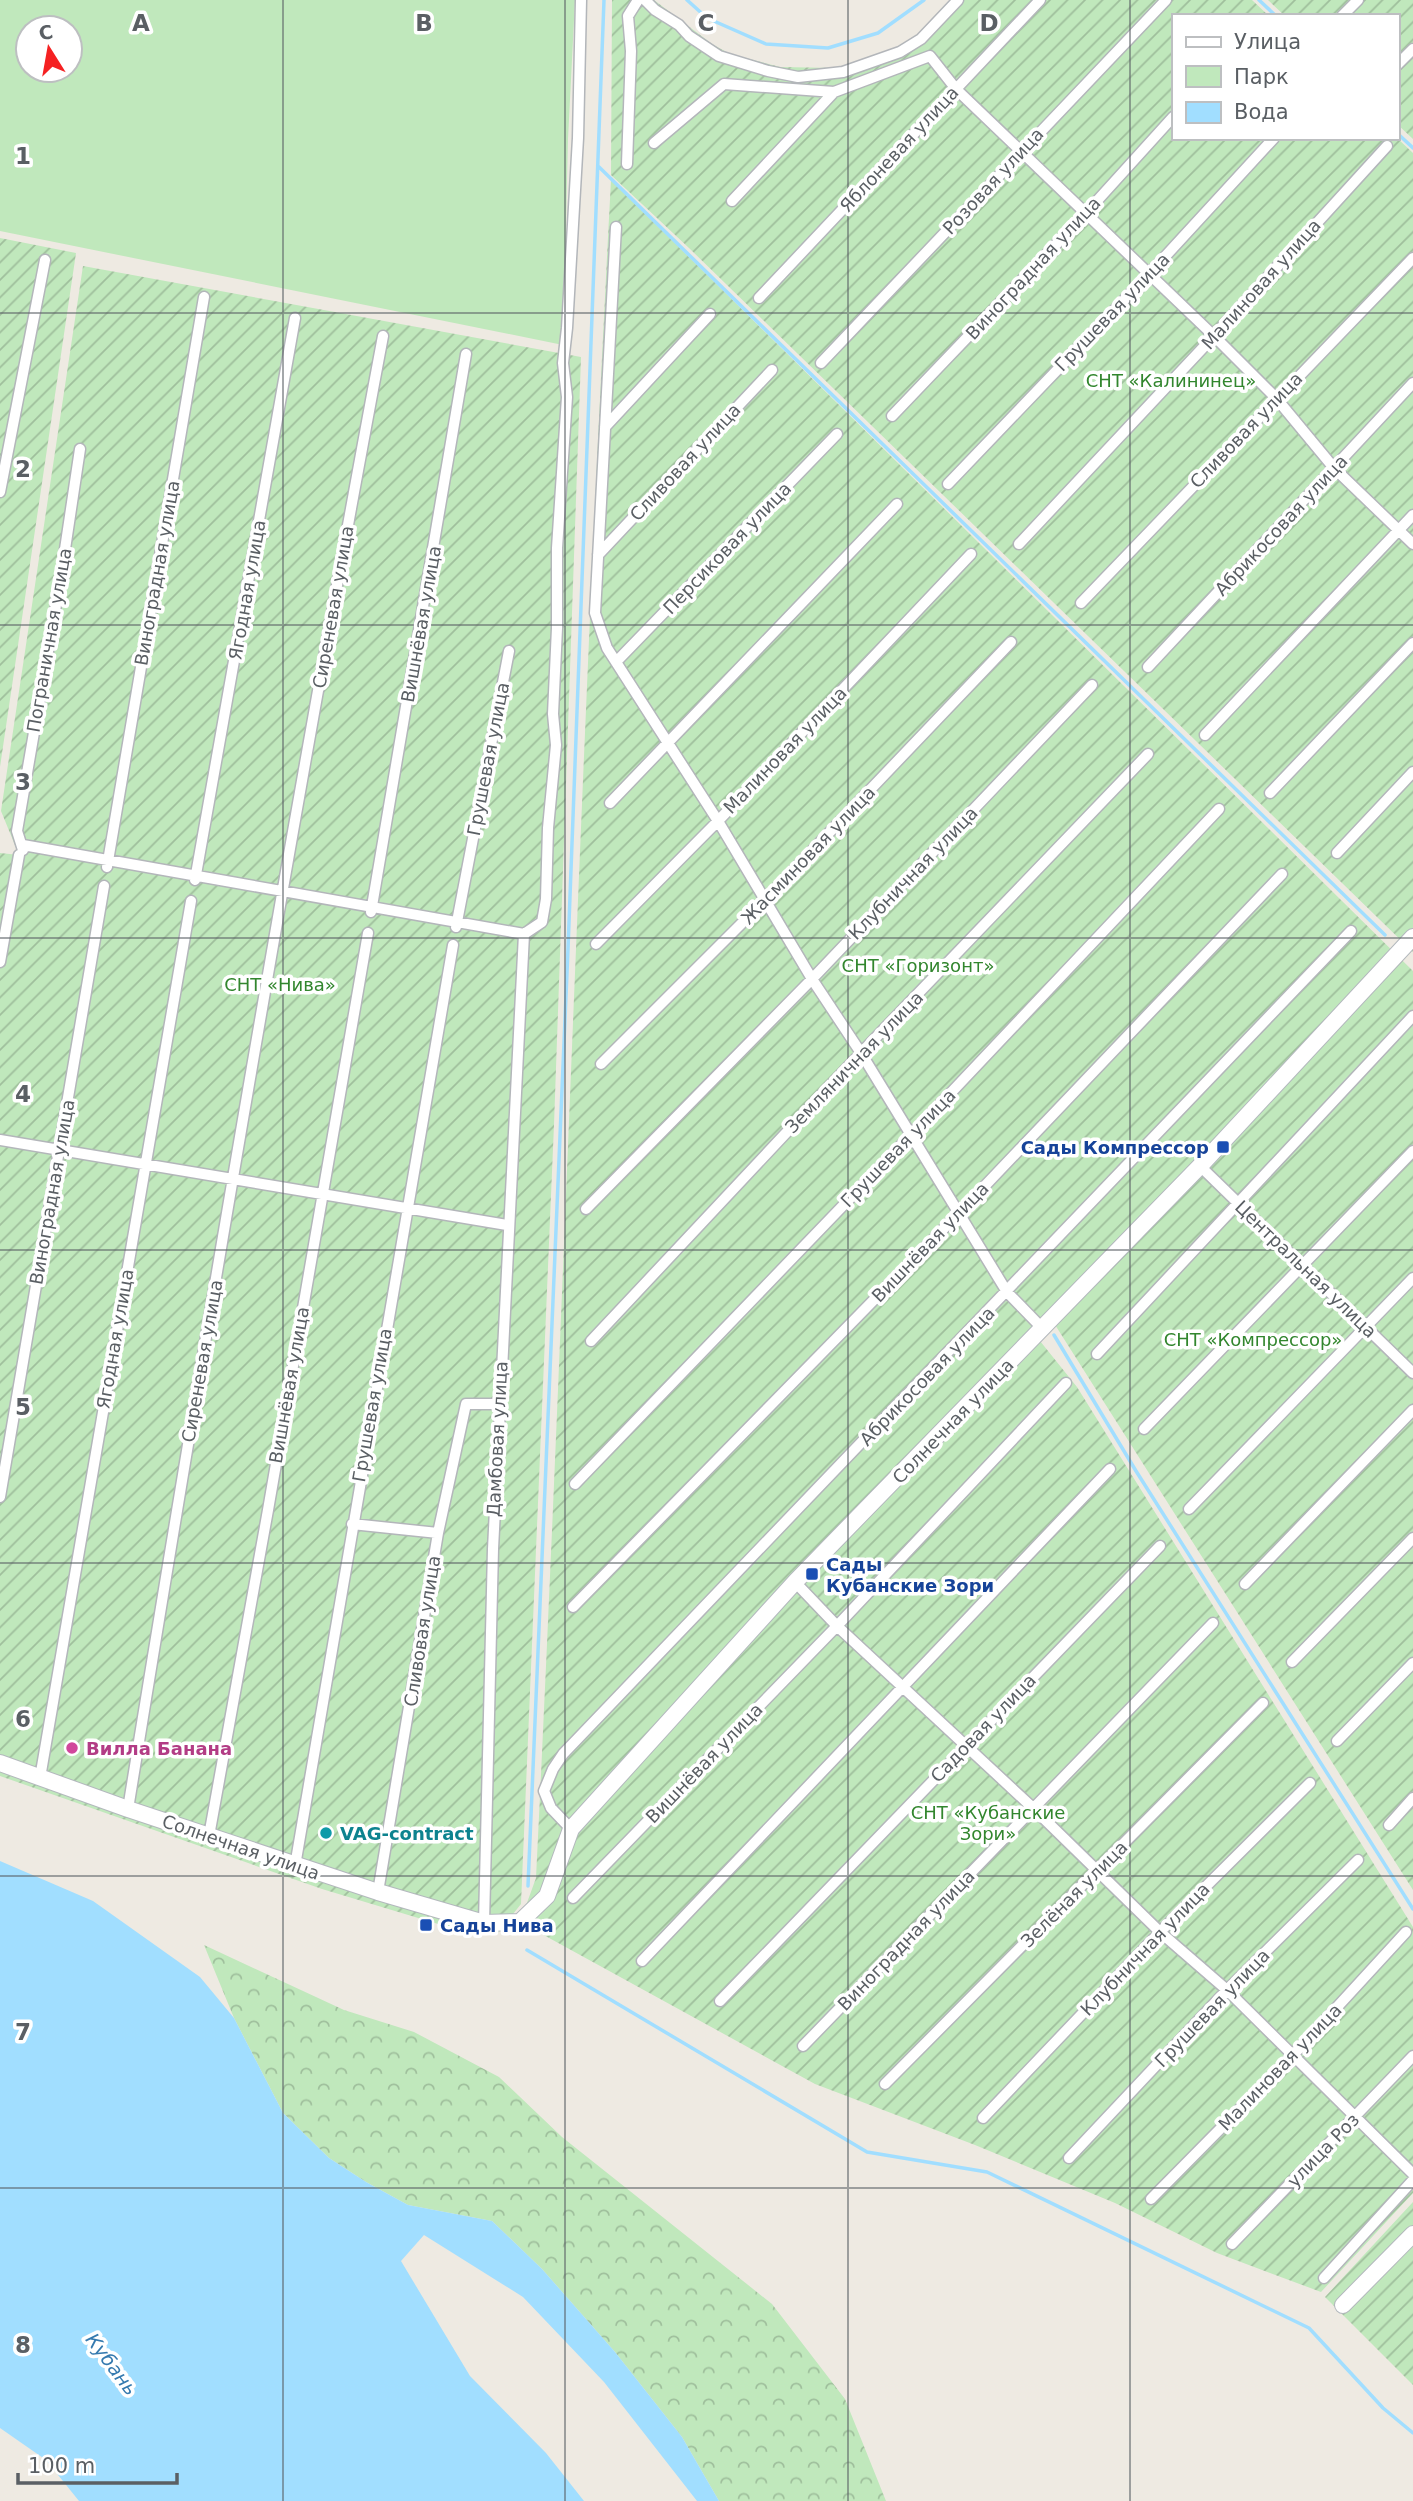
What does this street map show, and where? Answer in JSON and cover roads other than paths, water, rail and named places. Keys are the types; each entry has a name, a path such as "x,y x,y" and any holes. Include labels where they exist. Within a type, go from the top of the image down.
{"street":[{"path":"0,962 22,850 283,892 457,925 524,934 542,922 556,745 553,714 557,548 567,397 563,363 578,138 581,0"},
{"path":"627,164 631,51 628,16 638,0"},
{"path":"645,0 655,10 679,25 689,36 719,56 798,77 843,72 900,52 921,39 958,0"},
{"name":"Яблоневая улица","path":"759,298 1040,0"},
{"name":"Розовая улица","path":"821,363 1166,0"},
{"path":"1344,14 1358,0"},
{"path":"1399,63 1413,49"},
{"path":"654,143 724,84 834,92 930,56 956,89 1276,398 1334,468 1413,544"},
{"path":"732,201 834,92"},
{"name":"Виноградная улица","path":"892,416 1086,213 1172,118"},
{"name":"Грушевая улица","path":"948,484 1149,274 1272,140"},
{"name":"Малиновая улица","path":"1019,544 1387,146"},
{"path":"616,227 595,613 607,648 718,821 812,979 861,1053 1007,1292 1043,1329"},
{"name":"Сливовая улица","path":"1081,603 1413,258"},
{"path":"0,492 45,260"},
{"name":"Виноградная улица","path":"108,864 204,298"},
{"path":"605,427 710,314"},
{"name":"Ягодная улица","path":"195,879 295,318"},
{"name":"Сиреневая улица","path":"128,1809 327,636 383,336"},
{"name":"Вишнёвая улица","path":"372,910 466,354"},
{"name":"Сливовая улица","path":"598,555 772,370"},
{"name":"Абрикосовая улица","path":"1148,667 1413,383"},
{"name":"Персиковая улица","path":"616,662 837,434"},
{"name":"Пограничная улица","path":"22,850 17,831 80,449"},
{"path":"610,803 897,504"},
{"path":"1205,735 1413,515"},
{"name":"Малиновая улица","path":"596,944 718,821 971,554"},
{"name":"Жасминовая улица","path":"601,1064 765,901 1011,642"},
{"path":"1270,793 1413,643"},
{"name":"Грушевая улица","path":"457,925 509,651"},
{"name":"Клубничная улица","path":"586,1209 812,979 1092,685"},
{"name":"Земляничная улица","path":"591,1341 861,1053 1149,754"},
{"path":"1337,853 1413,772"},
{"name":"Грушевая улица","path":"575,1484 911,1135 1219,809"},
{"name":"Вишнёвая улица","path":"573,1607 960,1212 1282,874"},
{"name":"Виноградная улица","path":"0,1497 104,886"},
{"name":"Ягодная улица","path":"40,1778 191,901"},
{"name":"Абрикосовая улица","path":"571,1829 551,1808 544,1791 552,1769 563,1754 1351,931"},
{"name":"Вишнёвая улица","path":"209,1836 368,933"},
{"name":"Дамбовая улица","path":"484,1923 493,1549 507,1225 524,934"},
{"name":"Солнечная улица","path":"0,1763 295,1866 378,1892 484,1923 520,1922 547,1896 571,1829 795,1582 1200,1166 1413,937"},
{"name":"Грушевая улица","path":"295,1866 453,945"},
{"path":"1097,1354 1413,1016"},
{"path":"0,1140 507,1225"},
{"path":"1144,1429 1413,1151"},
{"name":"Центральная улица","path":"1200,1166 1413,1373"},
{"path":"1189,1509 1413,1278"},
{"name":"Вишнёвая улица","path":"573,1898 837,1626 1066,1383"},
{"name":"Сливовая улица","path":"378,1892 438,1533 466,1404 499,1404"},
{"path":"1245,1584 1413,1409"},
{"path":"642,1961 1110,1469"},
{"path":"352,1524 438,1533"},
{"path":"1292,1662 1413,1538"},
{"name":"Садовая улица","path":"720,2001 1160,1546"},
{"path":"795,1582 837,1626 1033,1808 1160,1932 1227,1990 1294,2054 1413,2174"},
{"name":"Виноградная улица","path":"803,2046 1213,1623"},
{"path":"1337,1741 1413,1663"},
{"name":"Зелёная улица","path":"885,2084 1263,1703"},
{"name":"Клубничная улица","path":"983,2118 1160,1932 1310,1783"},
{"path":"1389,1825 1413,1798"},
{"name":"Грушевая улица","path":"1069,2158 1227,1990 1357,1860"},
{"name":"Малиновая улица","path":"1151,2199 1294,2054 1406,1932"},
{"name":"улица Роз","path":"1232,2244 1413,2056"},
{"path":"1324,2278 1413,2179"},
{"path":"1343,2305 1413,2234"}],"water":[{"name":"Кубань","path":"0,1861 93,1901 200,1977 234,2018 283,2113 329,2158 408,2205 492,2221 542,2269 615,2352 682,2437 719,2501 697,2501 604,2382 523,2297 424,2235 401,2261 470,2376 546,2453 584,2501 79,2501 46,2460 0,2428"}],"waterway":[{"path":"528,1886 568,949 604,0"},
{"path":"687,0 707,18 766,44 828,48 878,33 924,0"},
{"path":"1259,0 1274,14"},
{"path":"1399,135 1413,148"},
{"path":"598,166 1385,935"},
{"path":"1054,1335 1136,1471 1413,1909"},
{"path":"527,1950 867,2152 987,2172 1309,2328 1383,2408 1413,2433"}],"place":[{"name":"Сады Компрессор","path":"1223,1147"},
{"name":"Сады Кубанские Зори","path":"812,1574"},
{"name":"Вилла Банана","path":"72,1748"},
{"name":"VAG-contract","path":"326,1833"},
{"name":"Сады Нива","path":"426,1925"}],"park label":[{"name":"СНТ «Калининец»","path":"1171,380"},
{"name":"СНТ «Горизонт»","path":"918,965"},
{"name":"СНТ «Нива»","path":"280,984"},
{"name":"СНТ «Компрессор»","path":"1253,1339"},
{"name":"СНТ «Кубанские Зори»","path":"988,1822"}]}
